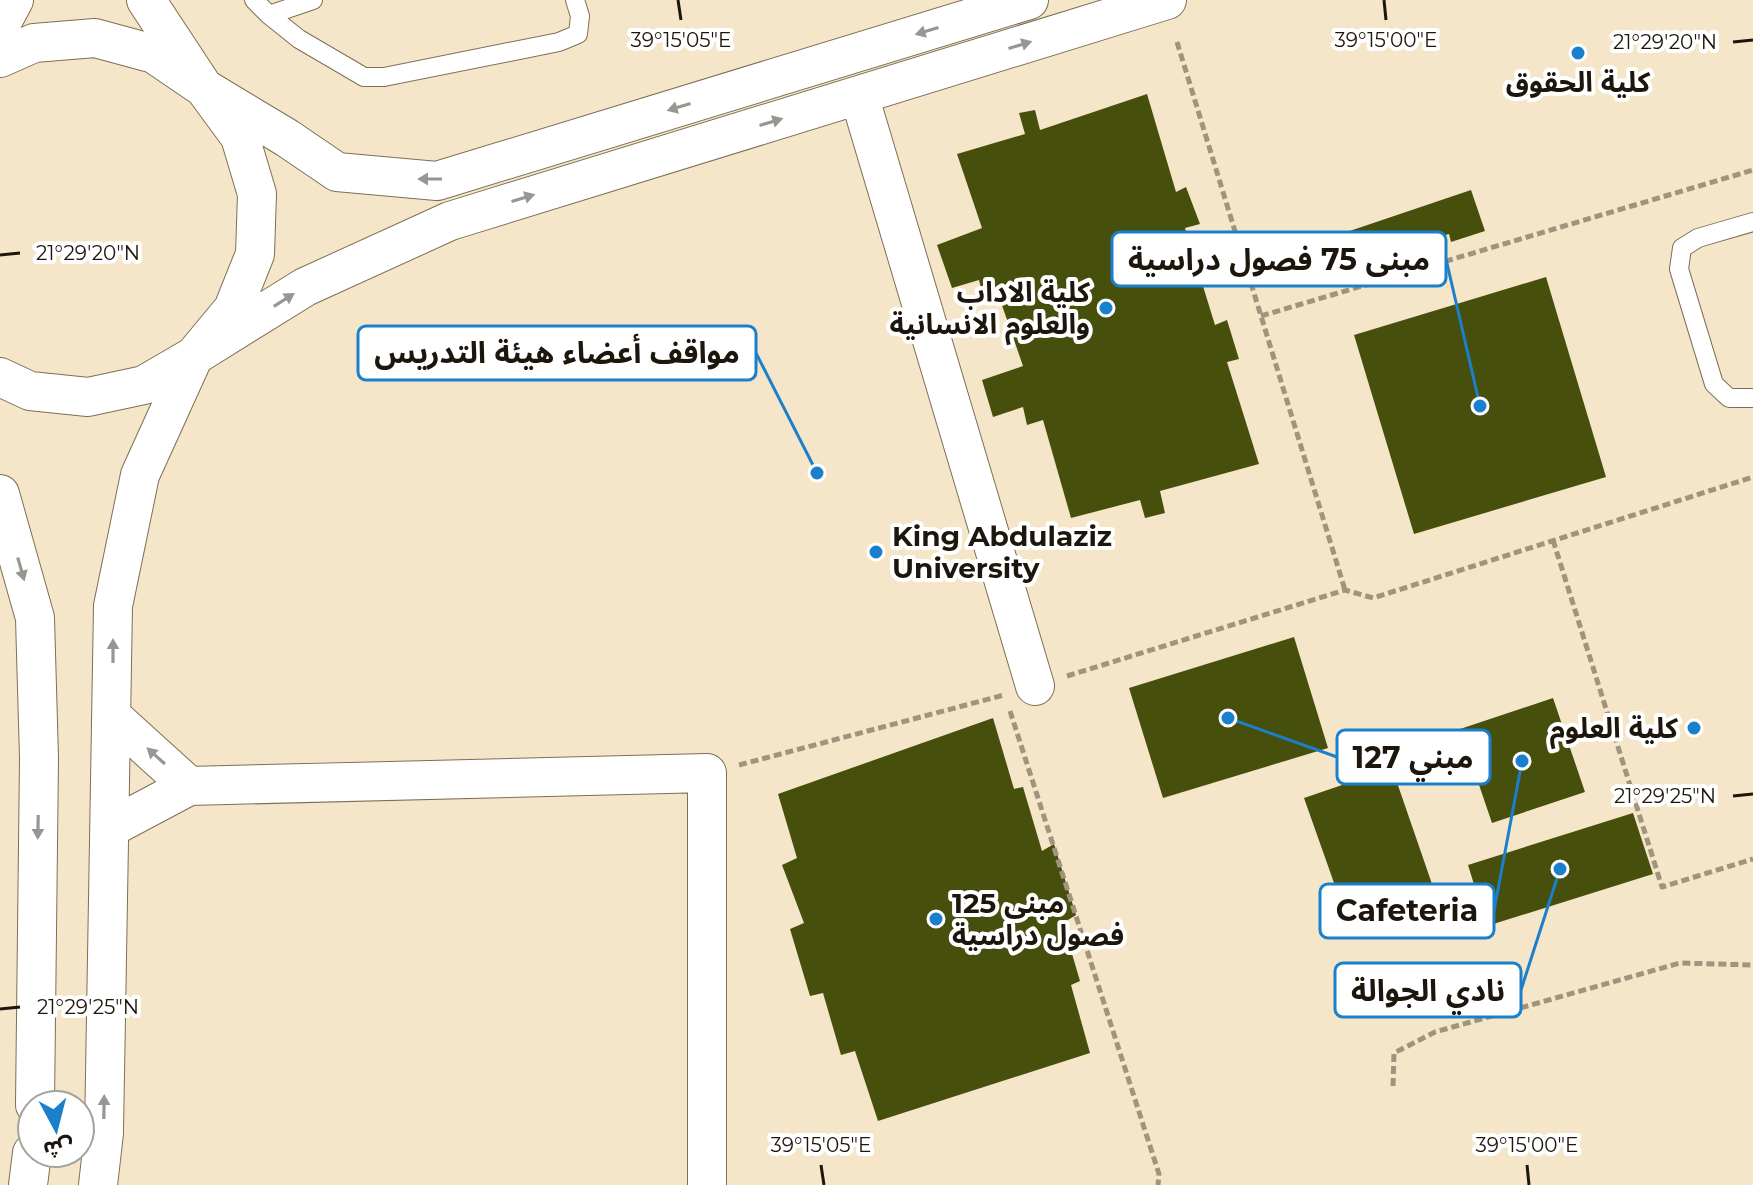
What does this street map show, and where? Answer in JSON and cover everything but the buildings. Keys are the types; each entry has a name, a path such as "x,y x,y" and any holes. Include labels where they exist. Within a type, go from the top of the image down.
{"street":[{"path":"0,26 14,0"},
{"path":"98,1185 104,1133 113,606 140,475 194,356 233,309 255,254 257,194 240,137 146,0"},
{"path":"0,58 34,43 95,38 154,54 337,172 437,181 1029,0"},
{"path":"0,377 30,391 88,397 144,385 305,287 450,221 1167,0"},
{"path":"859,95 1014,688"},
{"path":"0,494 35,618 39,758 35,1089"},
{"path":"113,717 189,786"},
{"path":"110,828 189,786 707,773 707,1185"}],"lane":[{"path":"254,0 299,39 364,77 384,77 559,42 578,34 580,16 575,0"},
{"path":"269,15 313,0"},
{"path":"1753,222 1698,238 1682,248 1679,269 1714,384 1729,398 1753,398"}],"path":[{"path":"1177,42 1345,590"},
{"path":"1261,316 1753,170"},
{"path":"707,773 1014,688 1345,590 1373,598 1753,477"},
{"path":"1553,540 1662,887 1753,859"},
{"path":"1014,688 1159,1174 1158,1185"},
{"path":"1393,1086 1394,1053 1435,1032 1680,963 1753,965"}],"place":[{"name":"كلية الحقوق","path":"1578,53"},
{"name":"كلية الاداب والعلوم الانسانية","path":"1106,308"},
{"name":"مبنى 75 فصول دراسية","path":"1480,406"},
{"name":"مواقف أعضاء هيئة التدريس","path":"817,473"},
{"name":"King Abdulaziz University","path":"876,552"},
{"name":"مبني 127","path":"1228,718"},
{"name":"كلية العلوم","path":"1694,728"},
{"name":"Cafeteria","path":"1522,761"},
{"name":"نادي الجوالة","path":"1560,869"},
{"name":"مبنى 125 فصول دراسية","path":"936,919"}]}
